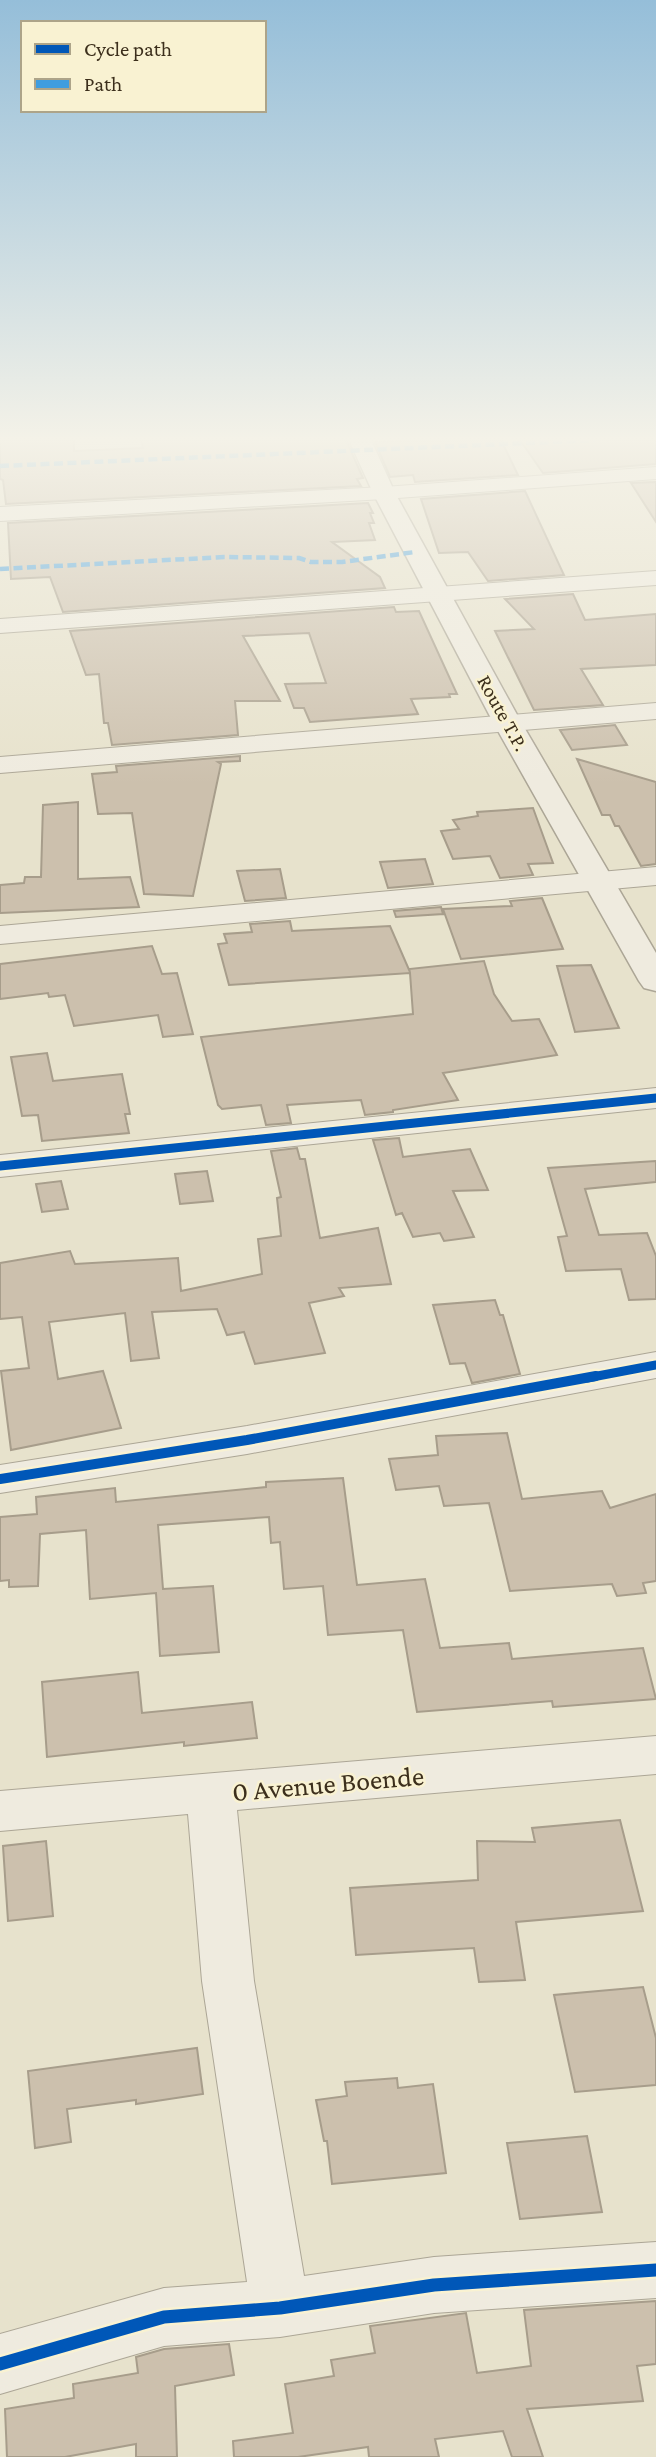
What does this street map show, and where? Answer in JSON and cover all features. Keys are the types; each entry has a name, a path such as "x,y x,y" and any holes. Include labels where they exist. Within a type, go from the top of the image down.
{"street":[{"name":"Route T.P.","path":"417,555 508,722 656,981"},
{"path":"0,626 656,578"},
{"path":"0,765 656,711"},
{"path":"0,936 656,876"},
{"path":"0,1166 656,1098"},
{"path":"0,1479 247,1440 656,1365"},
{"name":"0 Avenue Boende","path":"0,1811 656,1755"},
{"path":"211,1794 228,1981 280,2308"},
{"path":"0,2364 164,2317 280,2308 434,2285 656,2270"}],"building":[{"path":"10,555 349,555 380,577 385,588 63,612 50,577 11,579"},
{"path":"470,555 555,555 564,575 488,581"},
{"path":"573,594 585,620 656,614 656,665 581,669 603,705 534,710 495,631 534,629 505,599"},
{"path":"394,607 396,612 419,611 457,694 449,694 450,697 411,699 418,714 310,722 304,708 294,708 285,684 326,683 309,633 243,636 280,701 235,701 238,735 112,745 108,723 104,723 99,674 86,675 70,631"},
{"path":"615,725 627,745 572,750 560,730"},
{"path":"240,756 240,761 218,762 221,764 193,896 144,894 132,813 98,814 92,774 117,772 116,766"},
{"path":"577,759 656,782 656,864 641,866 619,826 615,826 610,815 602,815"},
{"path":"78,802 78,879 130,877 139,907 0,913 0,885 24,883 25,877 41,877 43,805"},
{"path":"533,808 553,863 528,864 533,875 500,878 490,856 453,859 441,831 459,829 453,820 478,816 477,812"},
{"path":"425,859 433,884 388,888 380,862"},
{"path":"280,869 286,898 245,901 237,871"},
{"path":"542,898 563,949 461,959 443,909 512,906 510,901"},
{"path":"441,907 443,914 396,917 394,911"},
{"path":"290,921 292,931 390,926 410,972 409,969 484,961 494,994 512,1021 539,1019 557,1055 443,1073 458,1100 393,1112 365,1115 361,1100 287,1105 291,1123 266,1125 261,1105 222,1109 218,1105 201,1037 413,1014 410,973 229,985 218,944 227,943 224,934 252,932 250,924"},
{"path":"152,946 162,974 177,973 193,1034 163,1037 158,1015 74,1026 65,995 49,997 48,993 0,999 0,964"},
{"path":"591,965 619,1028 575,1032 557,966"},
{"path":"47,1053 53,1081 122,1074 130,1114 125,1114 129,1133 42,1141 38,1115 22,1116 11,1057"},
{"path":"399,1138 403,1157 470,1149 488,1190 453,1191 474,1237 444,1241 440,1233 413,1237 402,1213 396,1215 373,1140"},
{"path":"297,1148 300,1159 305,1159 320,1238 378,1228 391,1284 339,1288 344,1296 309,1303 325,1353 255,1364 244,1332 227,1335 217,1309 152,1312 159,1358 131,1361 125,1313 49,1322 58,1379 103,1371 121,1428 11,1450 1,1371 29,1368 22,1317 0,1319 0,1263 70,1251 75,1264 178,1258 181,1291 262,1274 258,1239 281,1236 277,1198 281,1197 271,1151"},
{"path":"656,1161 656,1182 585,1189 599,1235 647,1233 656,1256 656,1299 629,1300 621,1269 566,1271 558,1237 567,1236 548,1168"},
{"path":"207,1171 213,1201 180,1204 175,1174"},
{"path":"61,1181 68,1209 42,1212 36,1184"},
{"path":"495,1300 500,1315 503,1315 520,1374 472,1383 465,1363 450,1364 433,1305"},
{"path":"507,1433 522,1499 602,1491 610,1508 656,1494 656,1581 643,1583 646,1593 617,1596 612,1584 510,1591 489,1503 444,1506 439,1486 396,1490 389,1459 438,1455 436,1436"},
{"path":"343,1478 357,1585 425,1579 440,1648 509,1643 512,1659 643,1648 656,1699 553,1707 552,1701 417,1712 403,1630 328,1635 323,1586 284,1589 280,1542 271,1543 269,1517 158,1525 163,1589 213,1586 219,1652 160,1656 156,1593 90,1599 86,1530 40,1534 38,1586 9,1587 9,1580 0,1581 0,1517 37,1514 36,1497 115,1488 116,1502 266,1487 266,1482"},
{"path":"138,1672 142,1713 252,1702 257,1738 184,1746 184,1742 47,1757 42,1682"},
{"path":"620,1820 643,1911 516,1922 525,1980 479,1982 474,1948 356,1955 350,1888 478,1880 477,1841 535,1842 532,1828"},
{"path":"46,1841 53,1916 8,1921 3,1846"},
{"path":"643,1987 656,2038 656,2085 575,2092 554,1995"},
{"path":"197,2048 203,2094 136,2104 136,2100 67,2109 71,2142 35,2148 28,2071"},
{"path":"397,2078 398,2088 433,2084 446,2173 332,2184 327,2141 324,2141 316,2100 347,2096 345,2082"},
{"path":"587,2136 602,2212 520,2219 507,2143"},
{"path":"656,2301 656,2364 637,2366 643,2401 527,2409 543,2457 512,2457 503,2431 435,2439 439,2457 369,2457 368,2447 298,2457 234,2457 233,2441 293,2433 285,2384 334,2376 331,2360 375,2353 370,2326 466,2313 477,2373 531,2366 524,2310"},
{"path":"229,2344 234,2375 175,2386 177,2457 136,2457 136,2444 65,2457 7,2457 5,2409 74,2398 73,2384 138,2373 136,2357 164,2349"}],"marked path":[{"path":"0,569 224,557 299,558 311,562 342,562 396,555"}],"cycle path":[{"path":"0,1166 656,1098"},
{"path":"0,1479 247,1440 656,1365"},
{"path":"0,2364 164,2317 280,2308 434,2285 656,2270"}]}
